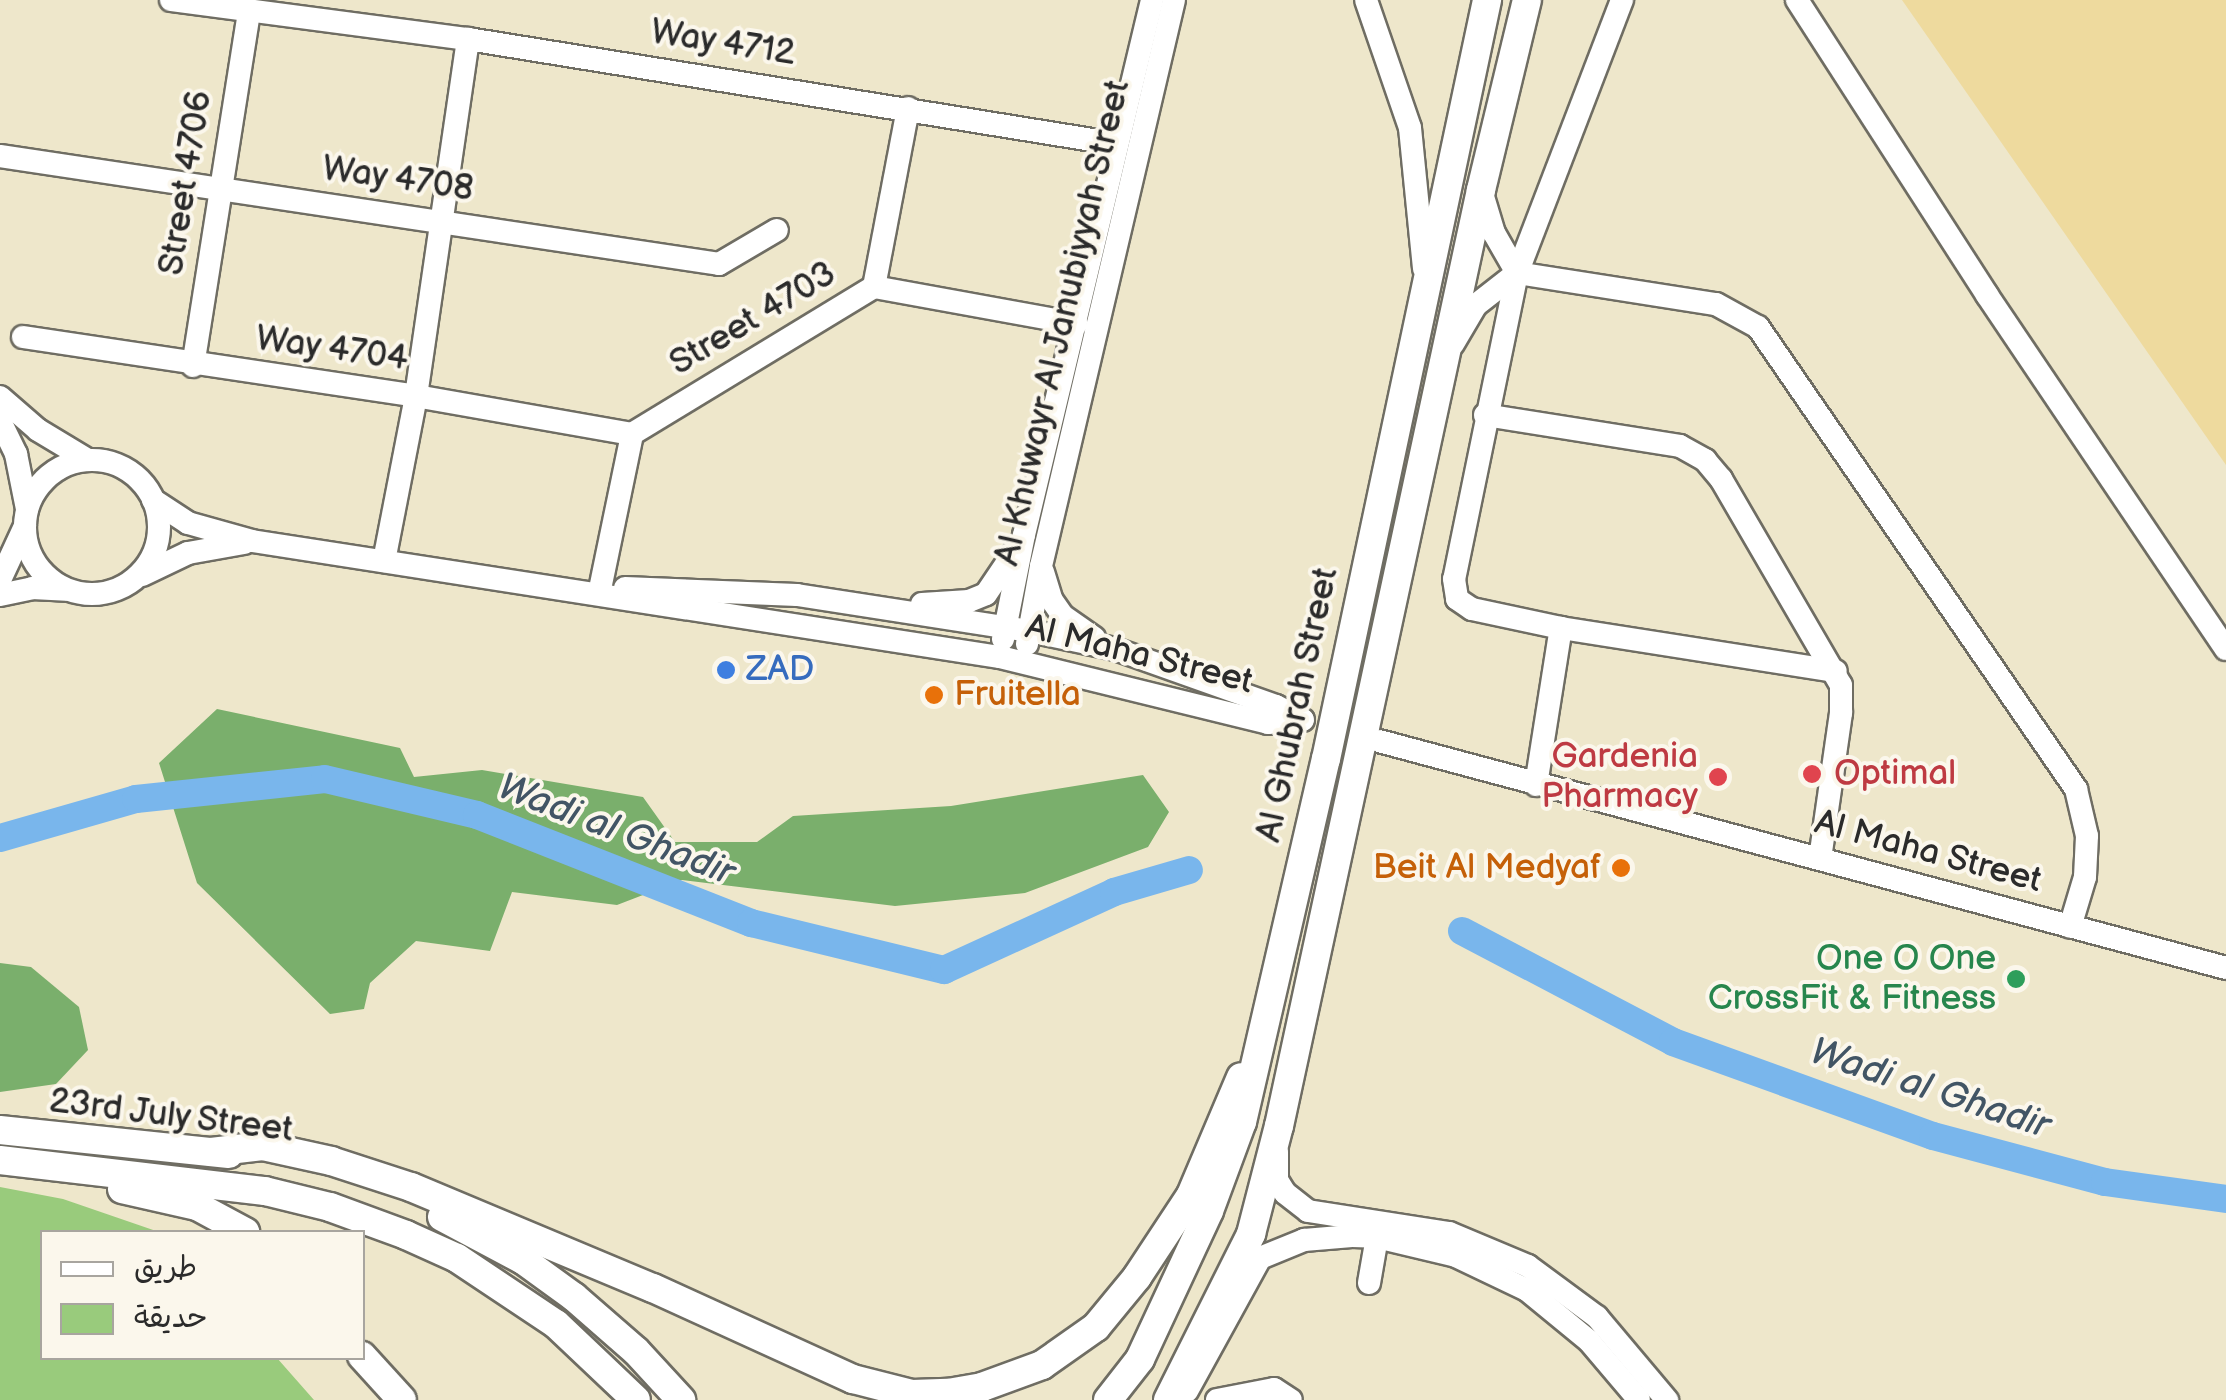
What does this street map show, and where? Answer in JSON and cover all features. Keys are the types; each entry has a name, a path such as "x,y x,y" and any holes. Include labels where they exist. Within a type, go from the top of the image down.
{"main road":[{"name":"Al Ghubrah Street","path":"1108,1400 1140,1360 1209,1212 1242,1122 1487,0"},
{"name":"Al Ghubrah Street","path":"1168,1400 1251,1234 1279,1126 1450,349 1481,190 1527,0"},
{"path":"212,1152 263,1146 412,1187 653,1288 854,1379 912,1394 948,1393 982,1388 1042,1366 1096,1327 1116,1304 1190,1195 1267,1021"},
{"name":"23rd July Street","path":"0,1130 212,1152 349,1182 462,1226 524,1260 574,1296 636,1351 681,1400"},
{"path":"9,1162 170,1198 220,1216 241,1230"},
{"name":"23rd July Street","path":"9,1162 264,1190 330,1207 406,1235 457,1258 556,1324 636,1400"},
{"path":"365,1359 402,1400"}],"street":[{"name":"Way 4712","path":"171,0 468,39 1117,144"},
{"name":"Al Khuwayr Al Janubiyyah Street","path":"1000,657 1024,535 1152,0"},
{"name":"Al Khuwayr Al Janubiyyah Street","path":"1024,662 1041,566 1174,0"},
{"path":"1622,0 1517,273 1454,579 1458,599 1472,609 1561,628 1836,672"},
{"path":"1797,0 1987,295 2226,650"},
{"path":"1366,2 1410,128 1426,286"},
{"name":"Street 4706","path":"193,366 218,189 250,12"},
{"path":"384,561 416,396 468,39"},
{"path":"874,287 908,108"},
{"name":"Way 4708","path":"0,156 719,264 777,230"},
{"path":"1481,190 1494,233 1517,273"},
{"path":"1450,349 1476,305 1517,273 1716,304 1758,326 2076,789 2086,824 2086,860 2070,927"},
{"name":"Street 4703","path":"632,434 874,287 1077,324"},
{"name":"Way 4704","path":"23,337 193,366 416,396 632,434"},
{"path":"0,397 38,430 88,460"},
{"path":"1485,415 1666,442 1694,451 1721,478 1836,672 1843,699 1820,858"},
{"path":"0,421 16,454 36,564 66,590"},
{"path":"599,594 632,434"},
{"path":"0,580 44,480 57,470 88,460 104,461 134,474 153,500 158,541 138,577 104,594 32,588 0,595"},
{"name":"Al Maha Street","path":"153,500 188,523 252,541 1000,657 1268,722 1303,720 1276,706 1115,650 1006,627 910,610 778,594 608,587 599,594"},
{"path":"910,610 925,603 969,601 986,594 1024,535"},
{"name":"Al Maha Street","path":"138,577 188,553 252,541"},
{"path":"1041,566 1051,599 1068,623 1115,650"},
{"path":"1536,785 1561,628"},
{"name":"Al Maha Street","path":"1379,741 2226,968"},
{"path":"1279,1126 1277,1180 1296,1204 1319,1216 1407,1223 1449,1232 1528,1266 1597,1318 1667,1400"},
{"path":"1183,1400 1260,1258 1287,1244 1327,1236 1377,1237 1456,1256 1528,1290 1589,1341 1639,1400"},
{"path":"1370,1283 1377,1237"},
{"path":"1217,1400 1250,1390 1273,1396"}],"green space":[{"path":"217,709 400,748 414,777 482,770 643,797 675,842 757,842 793,816 951,806 1143,775 1169,812 1148,847 1025,893 895,906 682,880 617,905 512,892 490,951 416,941 370,983 364,1009 330,1014 197,883 159,763"},
{"path":"0,963 31,967 79,1007 88,1050 56,1084 0,1092"},
{"path":"0,1187 63,1199 153,1230 40,1230 40,1360 279,1360 314,1400 0,1400"}],"sand":[{"path":"1902,0 2226,0 2226,465"}],"waterway":[{"name":"Wadi al Ghadir","path":"0,838 136,799 325,779 477,815 751,923 944,970 1114,892 1189,870"},
{"name":"Wadi al Ghadir","path":"1462,931 1673,1042 1933,1136 2105,1182 2226,1199"}],"place":[{"name":"ZAD","path":"726,670"},
{"name":"Fruitella","path":"934,695"},
{"name":"Optimal","path":"1812,774"},
{"name":"Gardenia Pharmacy","path":"1718,777"},
{"name":"Beit Al Medyaf","path":"1621,868"},
{"name":"One O One CrossFit & Fitness","path":"2016,979"}]}
